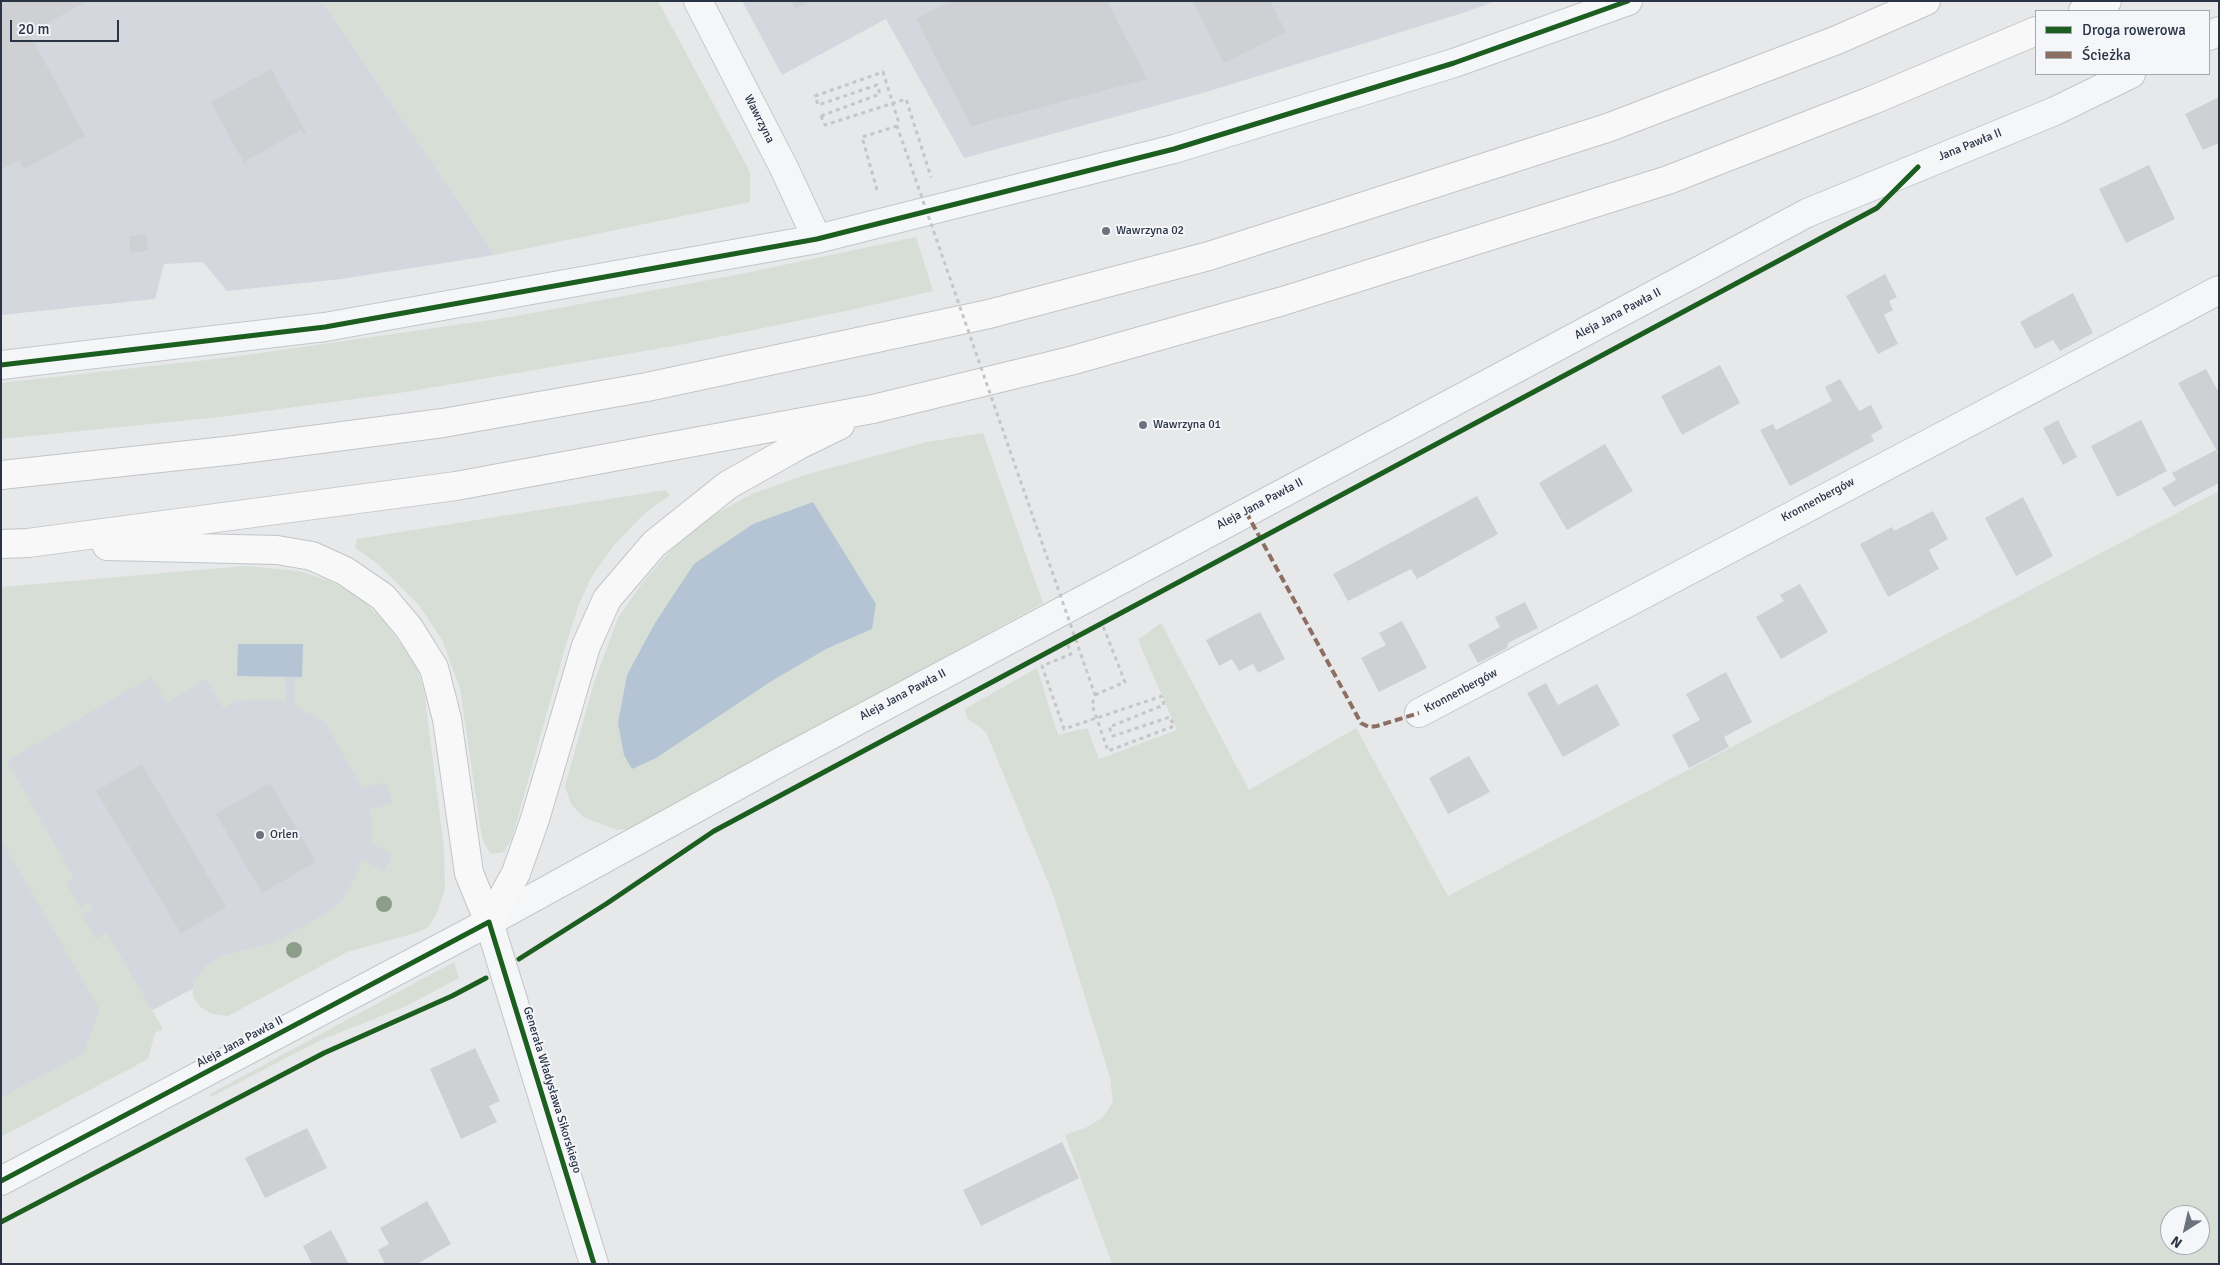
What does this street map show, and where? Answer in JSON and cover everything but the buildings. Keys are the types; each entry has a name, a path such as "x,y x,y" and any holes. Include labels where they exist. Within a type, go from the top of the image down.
{"main road":[{"path":"1,476 234,450 443,423 646,387 989,314 1209,256 1610,127 1837,40 1926,1"},
{"path":"2085,10 2107,1"},
{"path":"28,543 456,486 873,409 1070,360 1283,301 1668,180 1873,100 2035,31"},
{"path":"489,922 516,873 529,837 586,646 607,599 654,544 728,486 799,445 873,409"},
{"path":"1,544 28,543 277,550 312,556 345,571 383,597 409,628 434,668 447,718 469,873 489,922"}],"street":[{"name":"Wawrzyna","path":"698,1 784,168 817,239"},
{"path":"1,365 326,327 817,239 1174,149 1454,63 1628,1"},
{"name":"Jana Pawła II","path":"1807,213 2055,110 2129,75"},
{"name":"Aleja Jana Pawła II","path":"1,1180 489,922 780,762 1807,213"},
{"name":"Kronnenbergów","path":"1419,713 2219,290"},
{"name":"Generała Władysława Sikorskiego","path":"489,922 594,1264"}],"path":[{"path":"921,213 912,185 931,178 906,99 825,125 821,116 880,94 877,85 818,105 815,96 883,72 898,120 898,126 1095,695 1092,705 1108,751 1174,726 1170,717 1114,736 1109,726 1164,705 1162,696 1064,729 1042,666 1071,654 1067,642"},
{"path":"878,191 862,137 898,126"},
{"path":"1095,695 1125,682 1102,623"}],"shaded area":[{"path":"1,1 322,1 495,255 341,279 227,291 203,262 164,264 155,299 1,315"},
{"path":"322,1 658,1 750,172 750,202 495,255"},
{"path":"742,1 1496,1 1466,12 1206,92 964,158 886,19 782,75"},
{"path":"916,237 933,291 850,310 685,344 406,392 220,417 1,439 1,383 233,357 511,317 741,274"},
{"path":"983,433 1043,603 635,828 617,830 583,817 571,804 565,786 594,683 618,618 643,582 677,543 710,517 752,494 808,474 927,442"},
{"path":"666,490 670,495 643,515 613,546 592,576 579,604 566,644 512,838 504,852 490,854 482,838 460,688 443,642 420,606 378,564 355,548 357,539"},
{"path":"2219,491 2219,1264 1112,1264 1065,1135 1085,1128 1102,1118 1113,1102 1110,1077 1053,894 986,732 967,718 965,709 1037,668 1058,735 1087,728 1099,759 1177,730 1138,640 1161,623 1249,790 1356,728 1448,896"},
{"path":"246,566 300,571 332,582 361,599 384,621 416,665 424,690 444,849 445,890 436,915 428,927 419,932 347,952 228,1016 212,1014 200,1007 193,996 193,983 206,965 225,955 273,943 330,911 342,900 363,860 384,871 392,854 371,844 372,824 370,810 393,802 385,782 362,788 325,722 295,706 295,677 302,677 302,645 238,644 237,676 285,677 286,703 279,700 238,701 223,708 206,679 167,703 151,677 7,761 74,878 66,883 80,907 90,902 93,909 82,916 96,939 107,932 163,1029 155,1033 148,1059 1,1137 1,1098 83,1054 100,1010 1,840 1,587"},
{"path":"292,630 381,727 412,871 112,1032 100,1010 84,1054 1,1098 1,642"},
{"path":"454,962 459,978 406,1006 321,1040 211,1097 210,1094"}],"water":[{"path":"813,502 876,604 872,629 826,649 770,682 656,758 632,769 624,755 618,723 627,675 655,623 694,564 753,524"},
{"path":"238,644 303,644 302,677 237,676"}],"marked path":[{"path":"1246,512 1361,723 1369,727 1377,726 1419,713"}],"cycle path":[{"path":"1,365 325,327 817,239 1174,149 1454,63 1628,1"},
{"path":"519,959 606,904 714,831 1877,208 1918,167"},
{"path":"1,1181 489,922 594,1264"},
{"path":"1,1222 324,1053 452,996 486,978"}],"place":[{"name":"Wawrzyna 02","path":"1106,231"},
{"name":"Wawrzyna 01","path":"1143,425"},
{"name":"Orlen","path":"260,835"}]}
